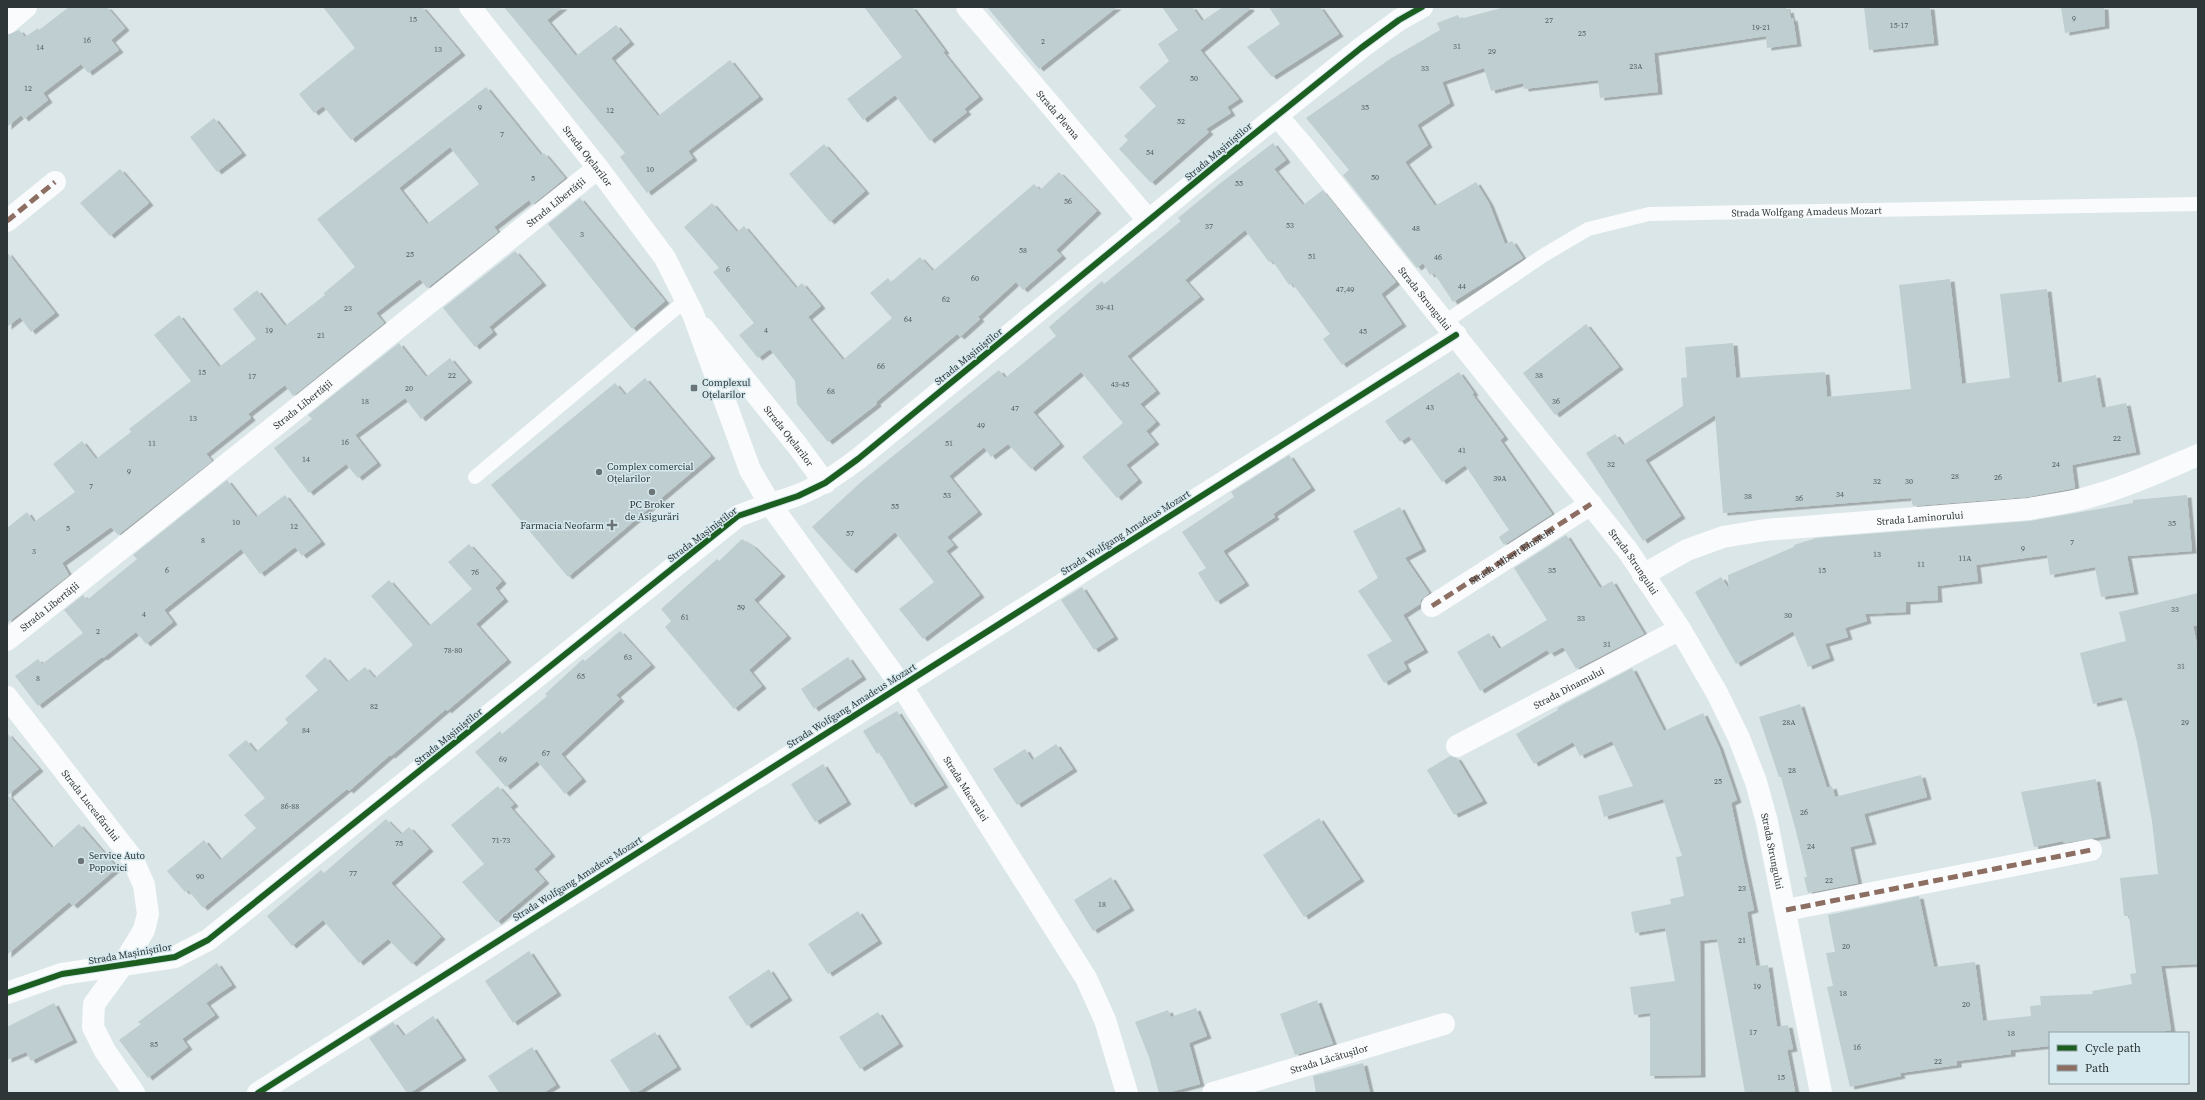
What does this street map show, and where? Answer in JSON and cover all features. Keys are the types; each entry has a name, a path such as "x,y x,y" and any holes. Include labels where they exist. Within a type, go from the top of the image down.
{"street":[{"path":"7,23 26,7"},
{"name":"Strada Oțelarilor","path":"470,7 598,168 665,258 690,307 750,470 770,504"},
{"name":"Strada Plevna","path":"967,7 1149,221"},
{"name":"Strada Mașiniștilor","path":"7,994 62,974 175,957 208,940 738,516 770,504 798,496 825,483 864,454 1361,48 1399,20 1422,7"},
{"name":"Strada Strungului","path":"1277,116 1303,146 1591,504 1643,574 1680,629 1717,692 1748,760 1767,822 1786,910 1821,1093"},
{"name":"Strada Libertății","path":"7,640 598,168"},
{"path":"7,221 55,182"},
{"name":"Strada Oțelarilor","path":"690,307 825,483"},
{"name":"Strada Wolfgang Amadeus Mozart","path":"258,1093 901,685 1450,329"},
{"name":"Strada Laminorului","path":"1643,574 1687,550 1723,537 1765,530 2029,509 2089,497 2122,486 2198,455"},
{"name":"Strada Macaralei","path":"770,504 901,685 1086,978 1105,1020 1127,1093"},
{"name":"Strada Albert Einstein","path":"1432,606 1591,504"},
{"name":"Strada Dinamului","path":"1457,746 1680,629"},
{"name":"Strada Luceafărului","path":"7,697 132,858 144,885 148,914 144,930 122,966 94,1004 93,1027 105,1051 134,1093"},
{"path":"1786,910 2091,850"},
{"name":"Strada Lăcătușilor","path":"1213,1093 1444,1024"}],"lane":[{"name":"Strada Wolfgang Amadeus Mozart","path":"1450,329 1544,255 1588,229 1648,214 2198,204"},
{"path":"475,477 690,307"}],"building":[{"path":"69,7 107,7 125,28 111,40 119,50 88,73 81,64 43,93 48,100 24,119 21,115 7,127 7,35 19,30 25,37 38,28 39,30"},
{"path":"323,7 422,7 461,53 351,140 323,106 314,113 299,94 355,48"},
{"path":"504,7 563,7 547,20 576,56 616,25 630,42 611,58 658,116 730,60 759,97 688,151 693,158 647,193 620,157 625,153"},
{"path":"864,7 912,7 945,51 943,52 979,97 964,109 967,112 930,141 895,95 863,120 847,99 902,57"},
{"path":"987,7 1117,7 1039,69"},
{"path":"1162,7 1192,7 1202,21 1223,7 1249,7 1250,9 1200,50 1239,99 1227,107 1231,113 1206,129 1209,132 1151,183 1119,149 1128,140 1124,136 1156,106 1139,87 1169,61 1158,44 1178,30"},
{"path":"1269,7 1320,7 1339,34 1272,77 1247,47 1280,24"},
{"path":"1505,7 1786,7 1786,11 1789,10 1791,19 1793,18 1797,44 1767,48 1766,36 1654,53 1658,92 1600,98 1598,80 1524,89 1523,83 1491,91 1484,68 1442,82 1450,103 1417,125 1428,145 1405,162 1435,206 1476,182 1489,203 1505,244 1512,241 1523,258 1453,302 1434,273 1430,275 1423,263 1417,268 1343,175 1349,170 1306,118 1390,59 1440,30 1437,23 1458,15 1460,19"},
{"path":"1864,7 1930,7 1934,43 1869,50"},
{"path":"2061,7 2104,7 2105,26 2065,33"},
{"path":"486,87 541,155 544,153 565,178 532,205 529,200 494,227 498,232 427,288 420,279 376,313 384,323 293,396 285,385 248,414 251,418 206,454 212,461 118,535 111,527 62,563 69,575 7,623 7,528 27,512 34,522 75,492 53,464 82,441 96,459 131,432 129,429 191,381 154,335 179,315 219,367 256,339 233,309 257,290 285,326 325,295 324,293 355,267 317,219","holes":["450,147 479,184 427,224 399,188"]},
{"path":"214,118 242,153 217,172 190,137"},
{"path":"1273,143 1286,160 1274,169 1303,205 1323,190 1396,282 1381,294 1402,324 1342,365 1323,339 1330,334 1292,283 1289,285 1272,260 1269,262 1245,230 1185,280 1200,297 1127,356 1156,391 1140,404 1156,422 1146,431 1155,442 1126,465 1138,480 1117,498 1082,457 1123,423 1081,372 1033,412 1060,444 1031,469 1008,444 991,457 984,447 949,476 978,512 947,537 954,545 946,551 980,595 923,639 899,609 934,582 895,532 852,571 812,527 861,482 999,370 1005,378 1056,336 1049,327 1102,281 1104,284 1181,221 1178,218 1218,185"},
{"path":"824,144 865,191 830,222 789,174"},
{"path":"120,169 149,203 110,236 80,203"},
{"path":"1059,172 1097,211 1056,250 1062,256 1023,290 1016,282 978,317 980,319 960,337 957,334 876,402 877,404 828,442 797,404 795,381 770,349 758,358 739,335 754,323 713,272 719,268 684,227 712,203 737,232 744,226 796,288 802,283 821,306 808,317 843,360 892,318 870,293 888,278 891,282 920,257 933,271 1034,184 1040,190"},
{"path":"580,198 665,301 632,329 548,224"},
{"path":"515,251 542,283 489,327 493,332 475,347 443,308"},
{"path":"7,252 55,313 31,332 20,317 7,327"},
{"path":"1950,279 1962,384 2010,378 2000,294 2047,289 2058,383 2096,375 2102,408 2126,403 2136,452 2072,465 2075,488 2027,497 1913,506 1911,498 1723,513 1715,415 1645,460 1681,516 1643,541 1586,453 1615,434 1623,445 1683,406 1681,378 1687,377 1685,347 1733,343 1736,378 1825,372 1827,397 1911,389 1899,285"},
{"path":"1586,324 1619,367 1555,415 1523,373"},
{"path":"399,343 426,377 450,358 468,380 421,419 405,398 355,435 377,463 358,478 346,464 309,493 274,448 312,419 308,415"},
{"path":"1459,372 1474,393 1472,394 1504,437 1500,440 1552,514 1504,545 1499,537 1509,530 1465,465 1442,482 1409,436 1400,442 1385,421"},
{"name":"Complex comercial Oțelarilor","path":"645,378 711,456 568,577 491,485 615,383 625,395"},
{"path":"1289,455 1311,488 1273,514 1275,517 1223,551 1245,583 1216,602 1198,573 1206,568 1182,532 1234,497 1231,492"},
{"path":"227,480 256,517 285,495 321,542 302,556 295,547 260,574 241,549 164,610 173,622 146,644 136,632 38,706 15,676 38,659 42,664 83,633 64,610 83,595 87,600 137,559 133,555"},
{"path":"2187,495 2192,551 2127,556 2134,592 2101,597 2095,567 2050,575 2047,555 1976,565 1978,581 1937,586 1938,600 1906,602 1906,612 1865,614 1867,621 1845,628 1848,637 1825,644 1830,658 1808,667 1793,631 1736,664 1695,592 1721,577 1729,589 1728,575 1794,547 1794,545 1816,538 2030,521 2133,503 2133,500"},
{"path":"1400,507 1422,549 1405,558 1429,593 1421,600 1420,604 1403,615 1424,650 1403,662 1407,669 1384,683 1367,655 1392,641 1358,591 1378,578 1353,531"},
{"path":"1566,535 1600,588 1612,581 1644,634 1576,669 1563,647 1550,654 1547,650 1480,691 1457,652 1489,633 1499,649 1547,620 1514,568"},
{"path":"742,539 753,546 781,574 754,600 787,636 749,670 762,686 734,709 665,627 671,621 661,609 717,559 719,561"},
{"path":"469,544 502,581 495,588 504,599 476,624 507,660 447,711 446,709 391,756 390,755 349,791 347,789 203,908 188,890 185,892 167,871 204,840 220,860 256,828 244,815 265,798 228,755 246,740 256,752 288,723 285,719 318,690 305,676 325,657 347,682 365,667 375,678 413,645 371,596 389,580 429,626 472,589 448,562"},
{"path":"1082,587 1114,637 1094,650 1061,600"},
{"path":"2198,593 2198,625 2193,626 2198,648 2198,964 2161,966 2171,1030 2160,1032 2049,1032 2049,1046 2011,1050 2011,1054 1957,1061 1957,1065 1900,1073 1901,1076 1850,1087 1827,987 1833,986 1826,953 1835,952 1828,915 1919,896 1934,967 1975,962 1983,1021 2031,1016 2030,1006 2041,1005 2040,996 2093,994 2092,991 2132,984 2130,974 2136,973 2129,916 2124,916 2120,878 2158,874 2152,821 2137,742 2126,699 2123,700 2122,697 2093,704 2080,653 2126,641 2119,612"},
{"path":"620,631 651,665 616,695 620,699 561,754 582,779 565,794 537,761 506,787 475,752 500,731 502,734 547,696 545,694 583,659 585,661"},
{"path":"848,657 862,677 814,709 801,689"},
{"path":"1632,668 1664,731 1703,713 1719,747 1737,800 1731,803 1754,910 1747,912 1756,966 1768,965 1777,1027 1788,1025 1793,1049 1787,1050 1795,1091 1782,1093 1745,1093 1717,939 1700,941 1701,1075 1650,1076 1650,1013 1634,1015 1630,987 1675,981 1665,928 1635,933 1631,912 1671,904 1670,899 1684,896 1676,857 1682,856 1663,799 1604,817 1598,796 1633,786 1612,741 1580,756 1573,742 1534,764 1516,734 1558,710 1557,708"},
{"path":"1800,704 1827,788 1832,786 1835,797 1921,775 1927,797 1864,814 1872,842 1850,847 1858,883 1808,893 1804,877 1807,877 1781,777 1779,777 1759,717"},
{"path":"897,711 944,785 911,805 879,752 877,754 863,731"},
{"path":"7,733 39,769 8,795 52,848 79,824 117,868 73,906 69,902 7,955"},
{"path":"1056,744 1073,769 1017,805 993,769 1025,749 1032,760"},
{"path":"1450,756 1457,758 1483,801 1454,815 1427,770"},
{"path":"823,764 847,802 815,822 791,784"},
{"path":"2096,779 2106,836 2064,843 2063,841 2034,847 2021,792"},
{"path":"498,786 514,804 510,807 551,854 534,869 545,881 497,922 462,882 484,864 451,825"},
{"path":"1319,818 1360,879 1304,917 1263,855"},
{"path":"386,819 401,834 409,827 429,849 391,883 441,937 412,964 388,939 359,963 323,920 292,946 267,916 321,870 324,873"},
{"path":"1111,877 1130,908 1093,931 1074,900"},
{"path":"858,911 878,941 828,974 808,944"},
{"path":"529,951 557,993 513,1023 485,981"},
{"path":"217,963 232,985 206,1003 215,1015 182,1039 188,1047 148,1078 119,1040 141,1024 138,1022"},
{"path":"769,969 788,998 747,1026 728,997"},
{"path":"1317,1000 1333,1044 1295,1055 1280,1014"},
{"path":"54,1003 73,1040 31,1061 26,1052 7,1060 7,1027"},
{"path":"1196,1008 1207,1036 1189,1043 1200,1084 1167,1093 1159,1093 1149,1057 1135,1022 1168,1010 1171,1017"},
{"path":"878,1012 899,1044 860,1069 839,1037"},
{"path":"433,1016 462,1058 410,1093 407,1093 369,1038 393,1022 404,1036"},
{"path":"655,1032 677,1067 636,1093 631,1093 610,1060"},
{"path":"532,1047 556,1085 543,1093 499,1093 488,1076"},
{"path":"1363,1063 1370,1093 1316,1093 1313,1076"}],"marked path":[{"path":"7,221 55,182"},
{"path":"1432,606 1591,504"},
{"path":"1786,910 2091,850"}],"cycle path":[{"path":"7,993 62,974 175,957 208,940 738,516 798,496 825,483 858,459 1361,48 1399,20 1422,7"},
{"path":"258,1093 1456,335"}],"place":[{"name":"Complexul Oțelarilor","path":"694,388"},
{"name":"Complex comercial Oțelarilor","path":"599,472"},
{"name":"PC Broker de Asigurări","path":"652,492"},
{"name":"Farmacia Neofarm","path":"612,525"},
{"name":"Service Auto Popovici","path":"81,861"}]}
